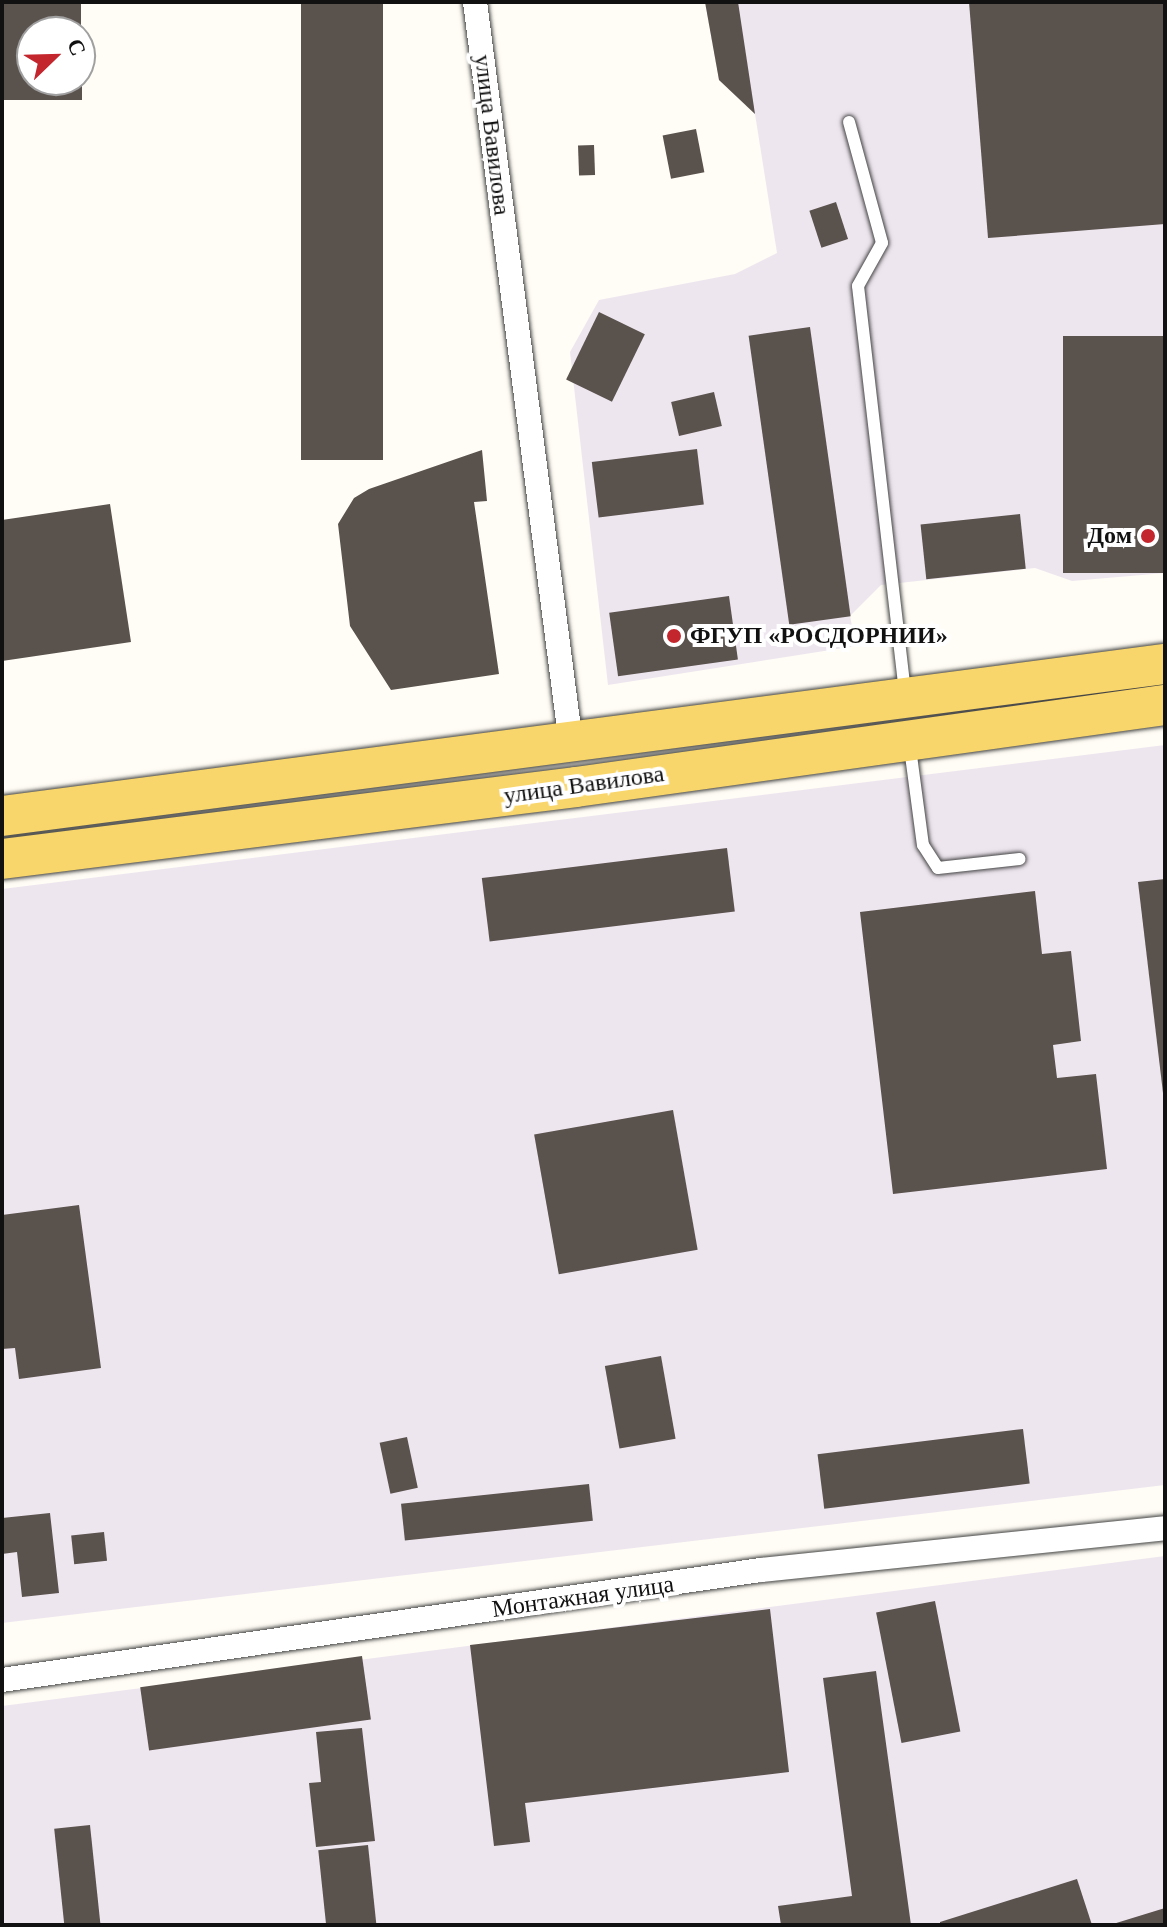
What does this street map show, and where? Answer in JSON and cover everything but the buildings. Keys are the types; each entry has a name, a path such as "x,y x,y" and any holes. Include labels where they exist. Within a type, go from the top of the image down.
{"main road":[{"name":"улица Вавилова","path":"2,816 1165,664"},
{"name":"улица Вавилова","path":"2,859 1165,705"}],"street":[{"name":"улица Вавилова","path":"475,2 571,744"},
{"name":"Монтажная улица","path":"2,1680 761,1570 1165,1528"}],"lane":[{"path":"849,122 882,243 858,286 906,699"},
{"path":"909,740 923,845 938,868 1020,859"}],"shaded area":[{"path":"705,2 1165,2 1165,573 1072,581 1035,568 881,585 850,616 856,646 608,685 570,352 599,300 735,274 777,253 755,114 719,80"},
{"path":"1165,745 1165,1485 2,1623 2,889"},
{"path":"1165,1556 1165,1925 2,1925 2,1706"}],"place":[{"name":"Дом","path":"1148,536"},
{"name":"ФГУП «РОСДОРНИИ»","path":"674,636"}]}
